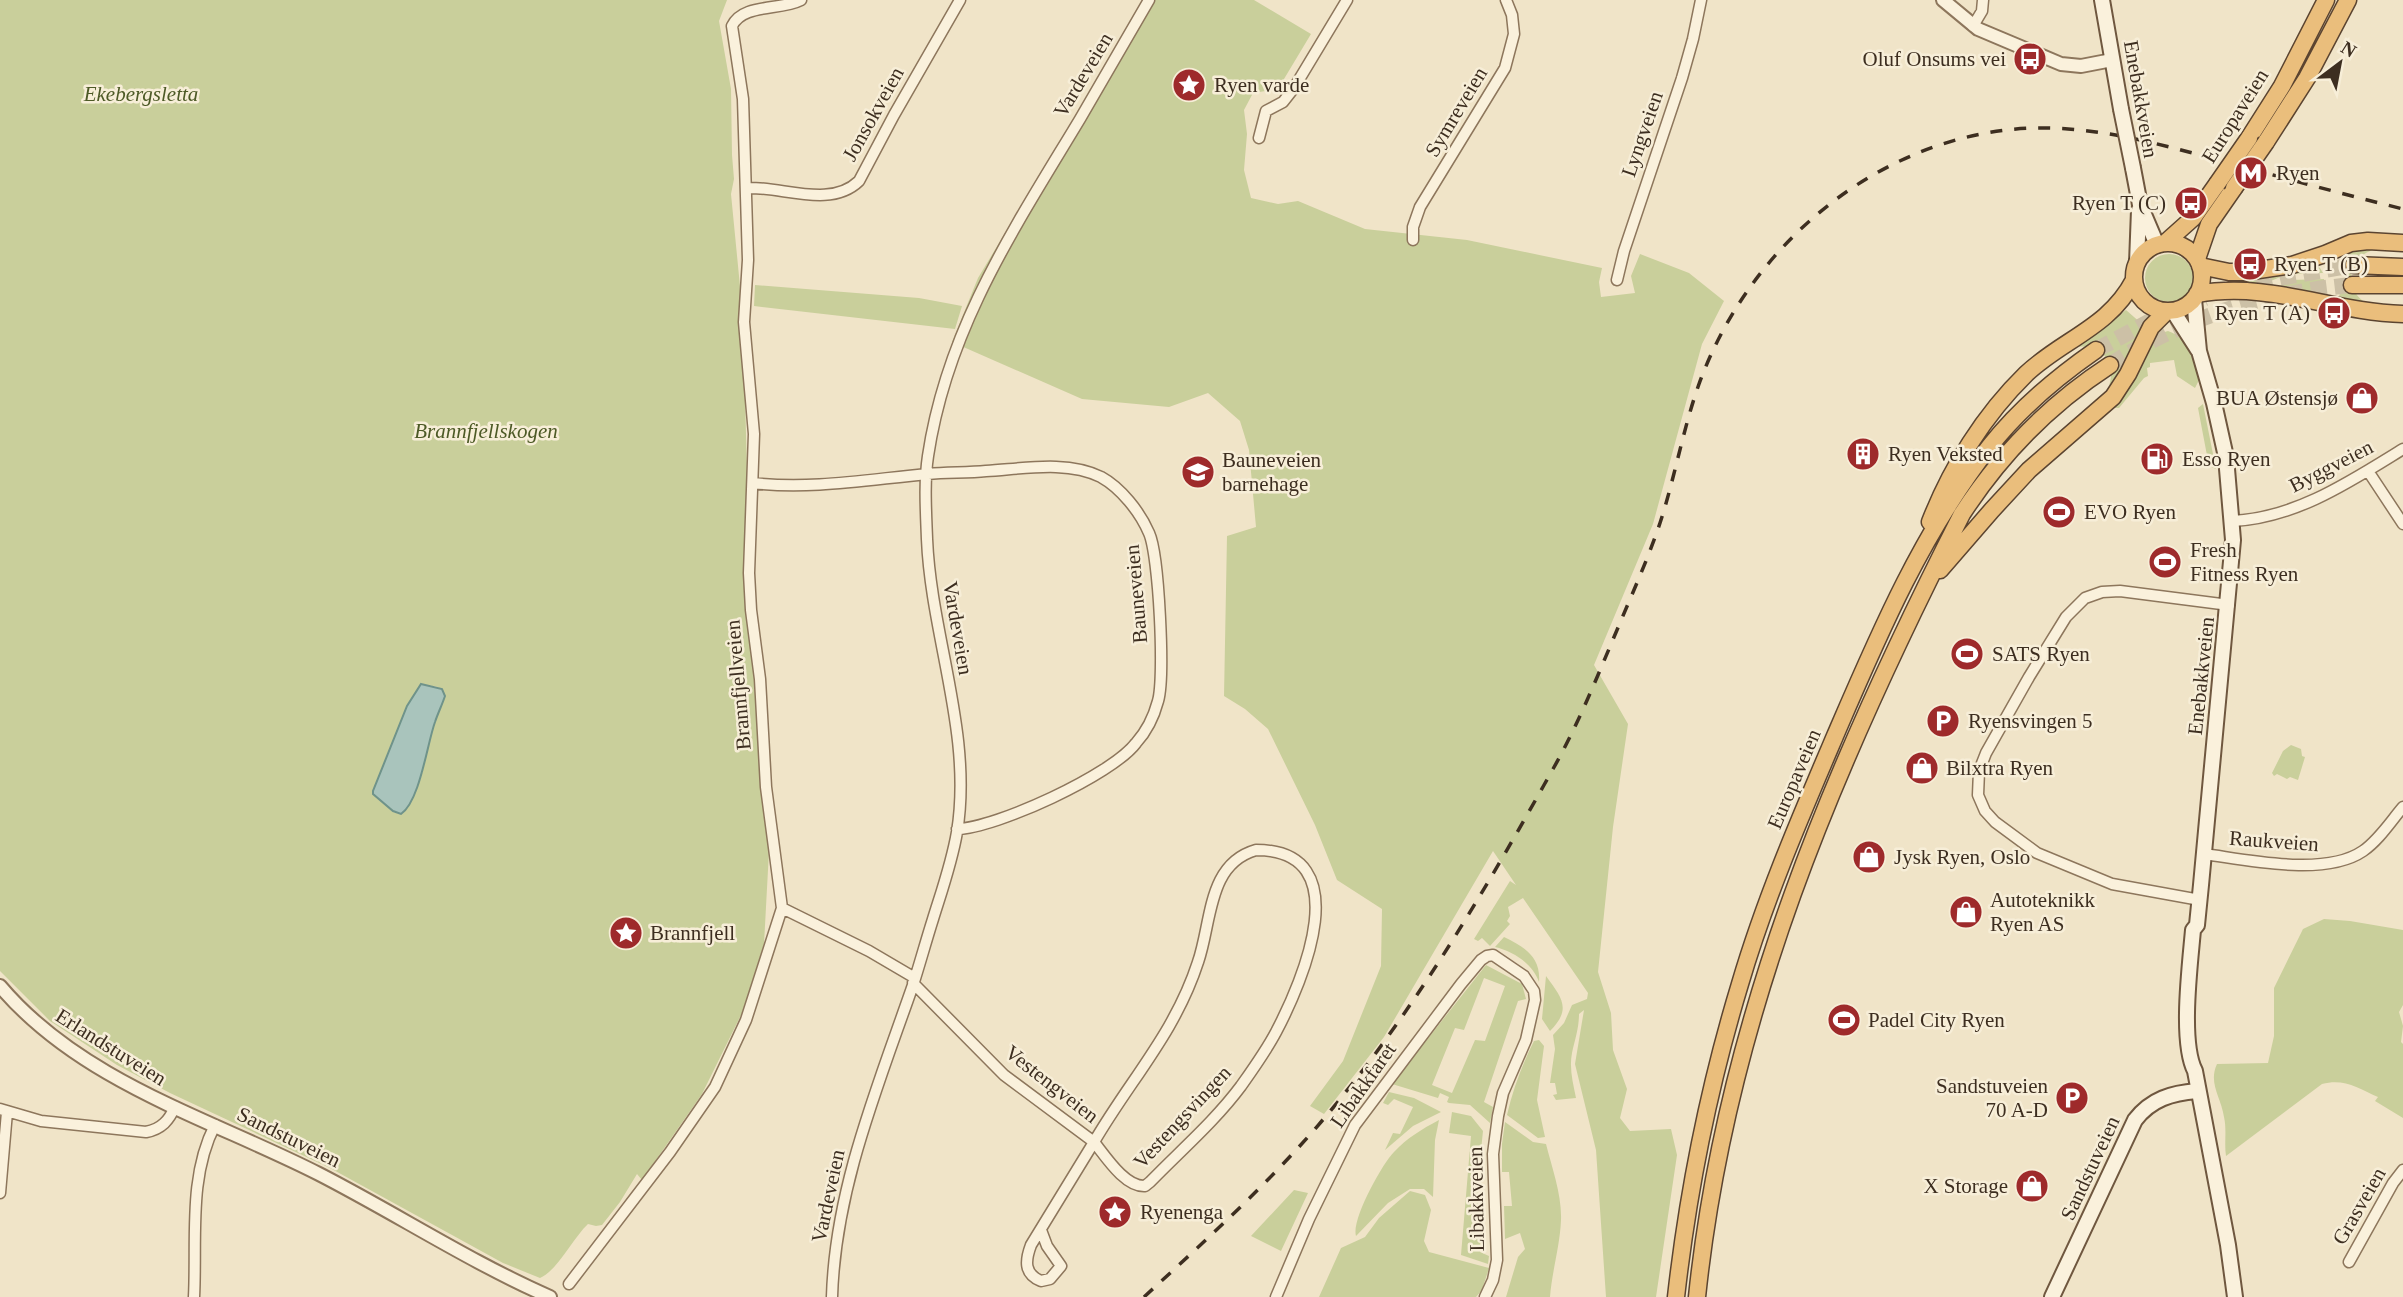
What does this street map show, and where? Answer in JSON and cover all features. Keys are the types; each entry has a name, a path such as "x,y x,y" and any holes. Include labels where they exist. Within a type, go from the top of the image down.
{"highway":[{"name":"Europaveien","path":"2161,244 2193,218 2249,138 2282,86 2326,0"},
{"name":"Europaveien","path":"2198,262 2208,224 2307,78 2348,0"},
{"path":"1914,564 1946,486 1978,432 2026,374 2106,317 2119,304 2134,280 2137,263 2143,254 2161,244 2186,249 2198,262 2229,272 2292,265 2351,243 2403,243"},
{"path":"2134,280 2141,298 2157,310 2181,309 2195,297 2202,280 2198,262"},
{"path":"2354,265 2403,267"},
{"path":"2352,285 2403,285"},
{"path":"2195,297 2231,290 2267,291 2346,309 2403,314"},
{"path":"1926,586 2009,491 2113,397 2128,374 2151,327 2170,311"},
{"name":"Europaveien","path":"1676,1297 1691,1189 1713,1080 1740,984 1794,831 1856,687 1914,564 1958,491 1991,444 2044,389 2096,349"},
{"name":"Europaveien","path":"1697,1297 1712,1190 1734,1083 1758,992 1812,838 1844,762 1962,514 2004,457 2058,403 2110,365"}],"main road":[{"name":"Enebakkveien","path":"2102,0 2140,205 2161,244"},
{"name":"Enebakkveien","path":"2137,263 2140,205"},
{"name":"Enebakkveien","path":"2195,297 2199,351 2222,440 2233,521 2229,605 2197,925 2200,930 2195,981 2195,1071 2228,1245 2235,1297"},
{"name":"Enebakkveien","path":"2170,311 2199,351"},
{"name":"Sandstuveien","path":"2052,1297 2135,1120 2145,1109 2165,1097 2197,1091"}],"street":[{"name":"Brannfjellveien","path":"569,1284 670,1153 715,1087 746,1020 782,908 766,787 760,679 751,610 749,560 754,434 744,322 748,260 746,188 743,99 732,36 733,23 749,12 783,7 801,0"},
{"name":"Jonsokveien","path":"746,188 765,187 827,195 851,188 859,181 961,0"},
{"name":"Vardeveien","path":"832,1297 836,1241 845,1197 869,1112 943,886 957,829 960,782 958,738 930,578 927,537 926,474 937,408 950,365 979,292 1149,0"},
{"path":"1259,138 1266,111 1283,102 1294,88 1347,0"},
{"name":"Symreveien","path":"1413,240 1413,227 1420,207 1505,68 1514,34 1512,16 1506,0"},
{"name":"Lyngveien","path":"1617,280 1624,251 1685,69 1701,0"},
{"path":"1943,0 1973,26 2014,46 2061,64 2081,66 2112,60"},
{"path":"1973,26 1982,10 1983,0"},
{"name":"Byggveien","path":"2233,521 2291,509 2368,471 2403,449"},
{"name":"Bauneveien","path":"753,483 802,484 1054,467 1079,469 1111,484 1128,500 1150,534 1156,572 1162,678 1154,712 1138,742 1098,775 1069,789 992,823 957,829"},
{"path":"2368,471 2403,524"},
{"path":"2200,900 2112,884 2037,853 1995,822 1981,804 1977,783 1986,753 2029,677 2066,617 2085,598 2102,592 2120,591 2229,605"},
{"name":"Raukveien","path":"2204,854 2314,866 2342,862 2366,850 2403,807"},
{"name":"Vestengsvingen","path":"1256,850 1282,852 1298,860 1306,868 1315,888 1313,931 1301,976 1275,1035 1240,1087 1145,1186 1138,1186 1123,1175 1094,1142 1176,1016 1198,963 1216,890 1223,873 1248,853 1256,850"},
{"name":"Vestengveien","path":"782,908 869,951 914,981 1004,1075 1094,1142 1041,1230 1025,1260 1030,1273 1041,1282 1050,1279 1061,1266 1047,1246 1041,1230"},
{"name":"Libakkfaret","path":"1276,1297 1309,1219 1355,1125 1461,984 1487,956 1500,958 1517,969 1528,981"},
{"name":"Libakkveien","path":"1485,1297 1493,1280 1497,1261 1493,1194 1495,1135 1503,1093 1533,1018 1534,991 1528,981"},
{"name":"Erlandstuveien","path":"0,986 24,1012 65,1045 120,1079 175,1107"},
{"path":"0,1193 4,1111 55,1123 146,1132 156,1130 166,1123 175,1107"},
{"name":"Sandstuveien","path":"175,1107 322,1176 439,1241 550,1297"},
{"path":"194,1297 194,1242 200,1182 205,1146 215,1125"},
{"name":"Grasveien","path":"2349,1262 2403,1170"}],"green space":[{"name":"Brannfjellskogen","path":"0,0 727,0 719,21 731,89 734,179 731,194 743,317 747,473 771,814 764,944 742,1013 702,1094 642,1180 637,1174 602,1225 588,1224 553,1269 540,1278 503,1263 330,1168 170,1093 117,1065 50,1021 0,971","holes":["421,684 438,687 445,696 415,794 401,814 393,812 373,791 407,706"]},
{"path":"1145,0 1254,0 1311,34 1278,89 1253,93 1244,110 1247,134 1244,170 1251,198 1278,204 1298,201 1365,229 1467,240 1602,268 1599,282 1601,297 1635,293 1631,276 1640,254 1689,273 1724,301 1702,344 1653,524 1594,665 1628,724 1613,827 1598,972 1611,1013 1613,1050 1627,1089 1620,1118 1630,1131 1671,1129 1677,1155 1656,1297 1606,1297 1596,1150 1575,1064 1584,1010 1579,1014 1571,1059 1576,1098 1556,1100 1553,1095 1557,1094 1555,1083 1550,1083 1555,1049 1553,1035 1564,1023 1572,1005 1587,999 1588,993 1523,898 1508,907 1510,916 1507,921 1510,924 1490,946 1482,938 1478,941 1474,939 1510,881 1516,885 1493,851 1384,1037 1324,1114 1310,1106 1343,1061 1381,966 1382,909 1337,880 1315,825 1268,729 1245,709 1224,696 1227,536 1256,527 1249,450 1240,421 1208,393 1169,407 1082,399 952,342 978,278"},
{"path":"2373,250 2358,260 2351,274 2354,290 2366,303 2337,301 2345,281 2343,253"},
{"path":"2169,254 2186,261 2193,278 2186,295 2169,302 2152,295 2145,278 2152,261"},
{"path":"2309,263 2320,268 2323,273 2287,274 2264,284 2230,284 2231,279"},
{"path":"2324,279 2324,285 2317,293 2280,286 2291,280"},
{"path":"755,285 919,298 962,306 955,329 754,306"},
{"path":"2126,310 2142,324 2120,370 2109,386 2111,369 2105,356 2093,348 2076,347"},
{"path":"2168,331 2186,344 2193,357 2200,378 2195,388 2177,376 2174,360 2150,363 2147,368 2148,376 2119,408 2114,408 2137,376 2155,335"},
{"path":"2203,404 2216,469 2209,466 2198,408"},
{"path":"2291,745 2301,749 2302,756 2305,757 2298,780 2277,774 2274,776 2272,773 2283,751"},
{"path":"2324,919 2403,930 2403,1005 2399,1012 2403,1026 2403,1118 2375,1101 2378,1097 2357,1087 2330,1082 2322,1084 2226,1156 2225,1122 2214,1084 2217,1064 2268,1063 2274,1036 2274,988 2303,929"},
{"path":"1504,937 1519,945 1534,959 1539,982 1522,959 1495,947"},
{"path":"1486,965 1522,984 1526,999 1518,1001 1484,1102 1493,1107 1490,1123 1470,1105 1449,1103 1449,1097 1440,1093 1438,1098 1392,1084","holes":["1484,978 1505,986 1485,1041 1475,1040 1452,1093 1432,1085 1455,1028 1464,1030"]},
{"path":"1546,976 1560,997 1563,1010 1550,1031 1542,1019"},
{"path":"1539,1040 1544,1046 1537,1100 1545,1137 1538,1138 1507,1115 1526,1059 1534,1041"},
{"path":"1389,1092 1414,1098 1441,1112 1413,1126 1385,1150 1393,1133 1400,1134 1413,1107 1394,1099 1388,1105 1383,1103"},
{"path":"1452,1112 1471,1116 1483,1131 1477,1189 1480,1252 1489,1256 1488,1264 1461,1255 1471,1136 1449,1133"},
{"path":"1439,1120 1435,1140 1433,1197 1424,1189 1410,1189 1388,1203 1356,1236 1358,1218 1363,1206 1389,1158 1409,1138"},
{"path":"1505,1122 1533,1142 1546,1144 1556,1182 1561,1220 1550,1297 1506,1297 1518,1257 1525,1249 1520,1233 1505,1239 1504,1206 1512,1206 1509,1172 1502,1172"},
{"path":"1294,1190 1308,1193 1281,1251 1251,1236"},
{"path":"1410,1191 1425,1195 1431,1210 1424,1241 1429,1252 1489,1268 1482,1290 1476,1297 1319,1297 1341,1248 1365,1237 1379,1218"}],"water":[{"path":"421,684 442,689 445,696 418,785 408,807 401,814 393,811 373,794 373,791 407,706"}],"tunnel":[{"path":"2233,289 2354,265"},
{"path":"2110,365 2167,333 2226,310 2288,294 2352,285"},
{"path":"2096,350 2158,317 2205,298"}],"railway":[{"path":"1144,1297 1213,1234 1321,1122 1386,1039 1474,906 1562,752 1595,683 1655,536 1693,401 1719,339 1744,296 1774,257 1808,222 1847,192 1888,167 1933,147 1981,134 2046,128 2142,140 2403,209"}],"place":[{"name":"Oluf Onsums vei","path":"2030,59"},
{"name":"Ryen varde","path":"1189,85"},
{"name":"Ryen","path":"2251,173"},
{"name":"Ryen T (C)","path":"2191,203"},
{"name":"Ryen T (B)","path":"2250,264"},
{"name":"Ryen T (A)","path":"2334,313"},
{"name":"BUA Østensjø","path":"2362,398"},
{"name":"Ryen Veksted","path":"1863,454"},
{"name":"Esso Ryen","path":"2157,459"},
{"name":"Bauneveien barnehage","path":"1198,472"},
{"name":"EVO Ryen","path":"2059,512"},
{"name":"Fresh Fitness Ryen","path":"2165,562"},
{"name":"SATS Ryen","path":"1967,654"},
{"name":"Ryensvingen 5","path":"1943,721"},
{"name":"Bilxtra Ryen","path":"1922,768"},
{"name":"Jysk Ryen, Oslo","path":"1869,857"},
{"name":"Autoteknikk Ryen AS","path":"1966,912"},
{"name":"Brannfjell","path":"626,933"},
{"name":"Padel City Ryen","path":"1844,1020"},
{"name":"Sandstuveien 70 A-D","path":"2072,1098"},
{"name":"X Storage","path":"2032,1186"},
{"name":"Ryenenga","path":"1115,1212"}],"park label":[{"name":"Ekebergsletta","path":"141,94"}]}
